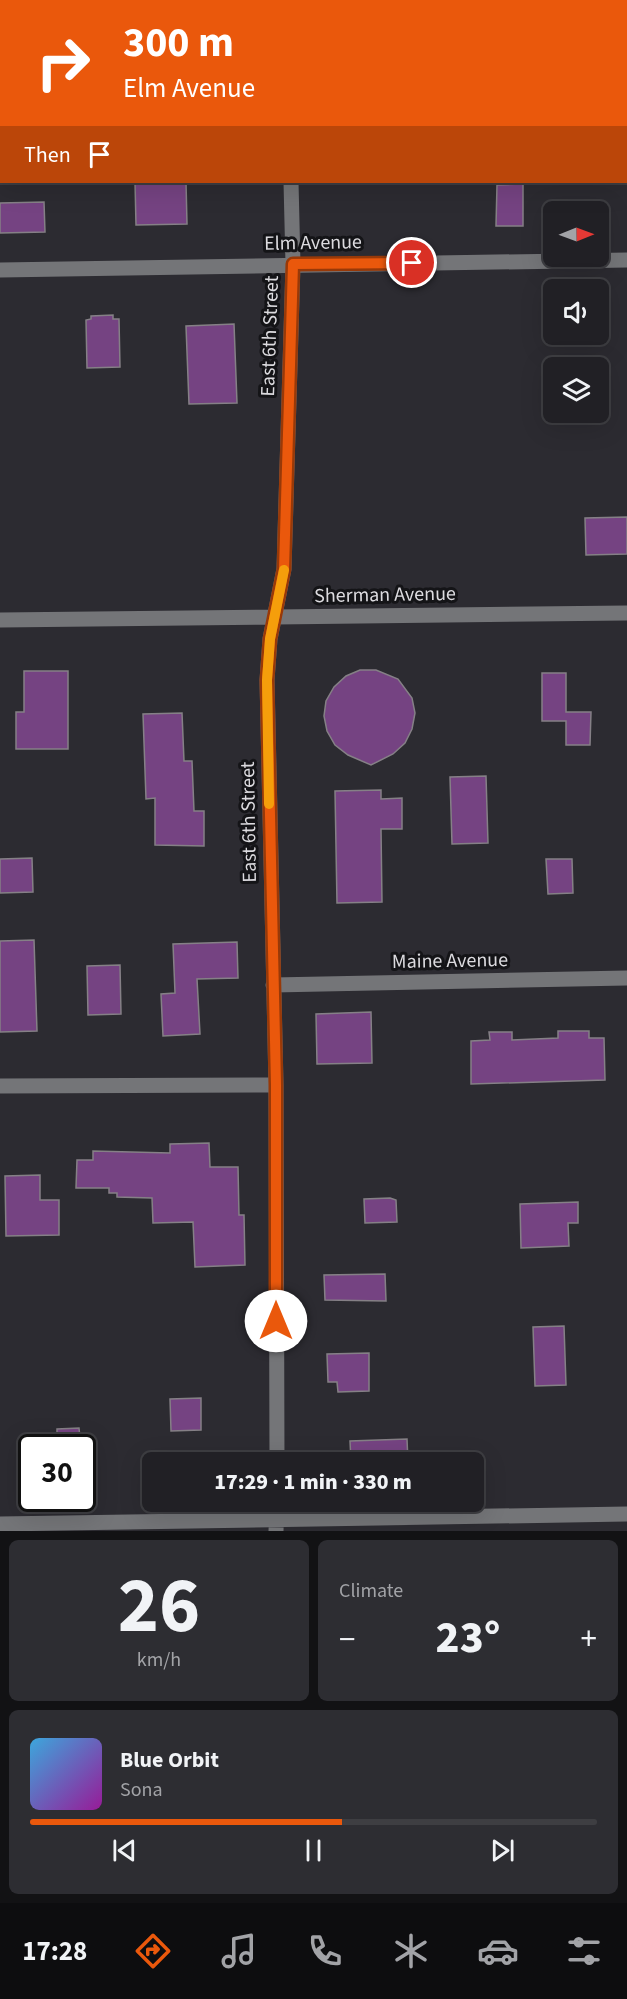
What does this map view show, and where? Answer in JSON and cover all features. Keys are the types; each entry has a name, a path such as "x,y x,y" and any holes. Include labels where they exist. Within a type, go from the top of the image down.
{"street":[{"name":"East 6th Street","path":"277,1452 276,1085 267,680 284,569 293,264 291,183"},
{"name":"Elm Avenue","path":"0,270 627,260"},
{"name":"Sherman Avenue","path":"0,620 627,613"},
{"name":"Maine Avenue","path":"273,985 627,978"},
{"path":"0,1086 276,1085"},
{"path":"0,1524 277,1525 627,1514"}],"building":[{"path":"135,183 186,183 187,224 136,225"},
{"path":"523,184 523,226 496,226 497,185"},
{"path":"44,202 45,232 0,233 0,203"},
{"path":"113,315 113,319 119,319 120,367 87,368 86,320 91,319 91,316"},
{"path":"234,324 237,403 189,404 186,326"},
{"path":"627,517 627,554 586,555 585,518"},
{"path":"360,670 376,670 398,679 412,698 415,713 412,729 405,743 393,754 371,765 348,755 335,745 327,731 324,716 326,701 334,687 346,676"},
{"path":"24,671 68,671 68,749 16,749 16,712 24,712"},
{"path":"542,673 566,673 566,712 591,712 590,745 566,745 566,721 542,721"},
{"path":"182,713 184,761 192,761 194,811 204,811 204,846 155,845 155,798 146,799 143,714"},
{"path":"486,776 488,843 452,844 450,777"},
{"path":"381,790 381,799 402,798 402,829 381,829 382,902 337,903 335,791"},
{"path":"32,858 33,892 0,893 0,859"},
{"path":"546,859 572,859 573,893 548,894"},
{"path":"34,940 37,1031 0,1032 0,941"},
{"path":"237,942 238,978 197,979 200,1034 163,1036 161,994 175,993 173,944"},
{"path":"120,965 121,1014 88,1015 87,966"},
{"path":"371,1012 372,1063 317,1064 316,1014"},
{"path":"558,1031 589,1031 589,1038 604,1038 605,1080 471,1084 471,1041 490,1040 489,1032 512,1032 512,1040 558,1038"},
{"path":"209,1143 210,1167 238,1167 239,1215 244,1215 245,1265 195,1267 193,1222 153,1223 152,1198 117,1197 117,1193 109,1193 109,1188 76,1188 77,1160 93,1160 93,1151 170,1153 170,1144"},
{"path":"40,1175 40,1200 59,1200 59,1235 6,1236 5,1176"},
{"path":"390,1198 396,1200 397,1222 365,1223 364,1199"},
{"path":"578,1202 578,1223 568,1223 569,1246 521,1248 520,1204"},
{"path":"385,1274 386,1301 325,1300 324,1275"},
{"path":"564,1326 566,1385 535,1386 533,1327"},
{"path":"369,1353 369,1391 338,1392 337,1382 328,1382 327,1354"},
{"path":"201,1398 201,1430 171,1431 170,1399"},
{"path":"79,1428 80,1434 57,1434 57,1429"},
{"path":"407,1439 408,1452 351,1452 350,1441"}],"slow traffic":[{"path":"269,804 267,680 270,639 284,570"}],"route":[{"path":"276,1321 276,1085 267,680 270,639 284,569 293,264 412,263"}]}
